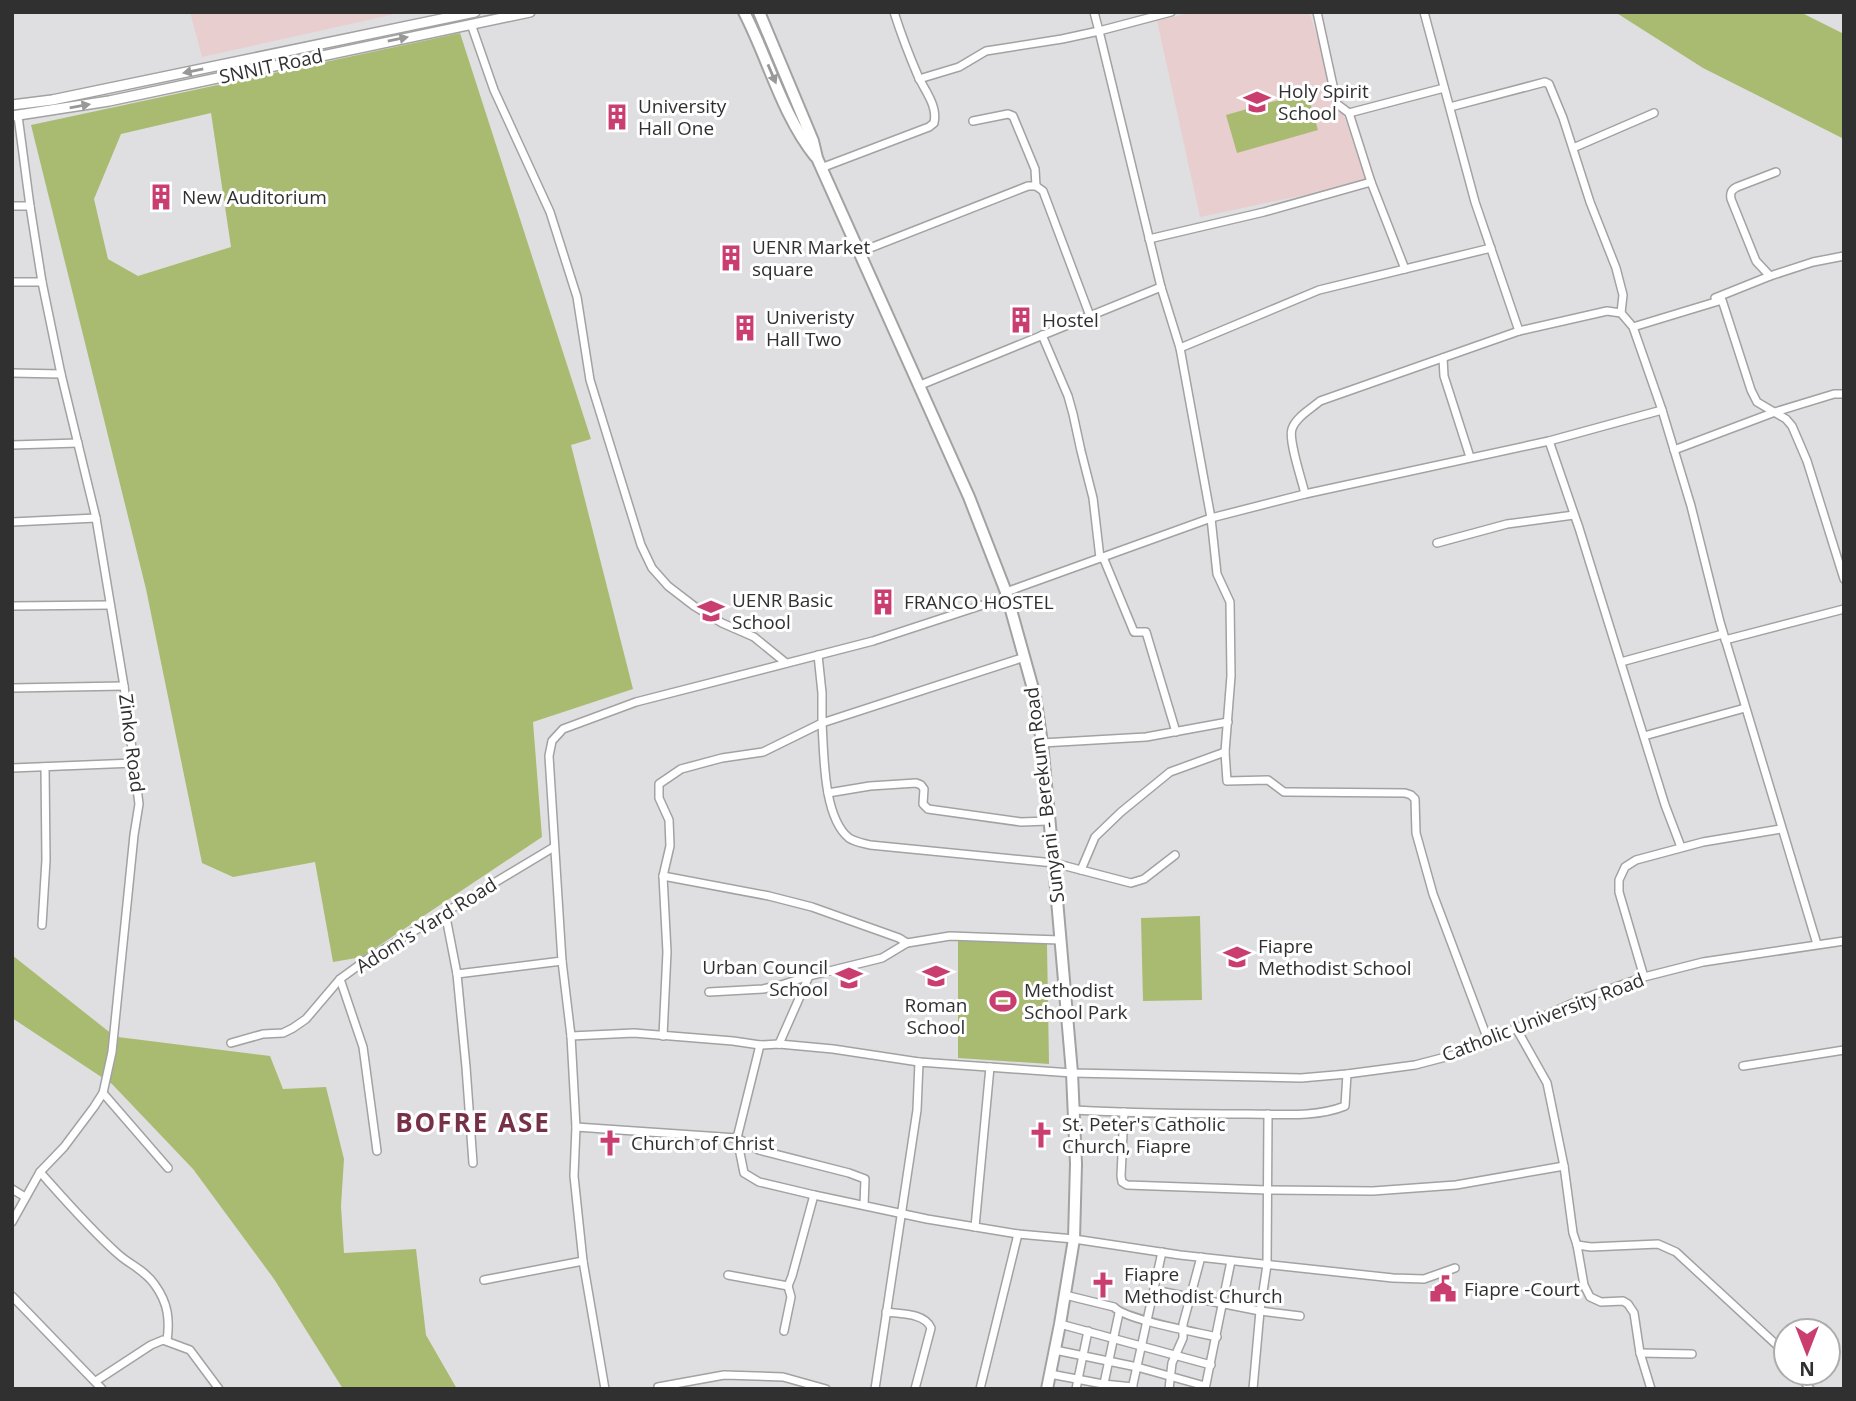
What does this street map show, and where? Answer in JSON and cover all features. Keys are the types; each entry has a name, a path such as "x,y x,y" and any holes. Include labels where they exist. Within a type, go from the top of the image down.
{"main road":[{"name":"Sunyani - Berekum Road","path":"744,12 788,110 805,144 819,163"},
{"name":"Sunyani - Berekum Road","path":"759,12 813,141 819,163 969,497 1006,595 1035,696 1054,863 1072,1073 1076,1194 1074,1239 1046,1389"}],"street":[{"name":"SNNIT Road","path":"15,116 109,101 341,46 355,37 475,12"},
{"name":"SNNIT Road","path":"12,105 341,46 358,48 530,12"},
{"path":"819,163 929,127 934,123 936,117 932,105 919,79 894,12"},
{"path":"1094,12 1161,287 1180,348 1211,518 1217,574 1230,602 1231,676 1225,752 1227,781 1268,780 1289,792 1411,795 1415,799 1416,833 1433,894 1488,1040"},
{"path":"919,79 959,67 986,51 1062,39 1171,12"},
{"path":"1317,12 1337,104 1349,113 1371,182 1405,269"},
{"path":"1424,12 1475,202 1519,331"},
{"path":"471,24 498,97 550,212 577,297 590,380 640,545 652,568 668,586 722,623 754,637 786,663"},
{"path":"355,37 358,48"},
{"path":"1450,107 1545,82 1549,84 1616,268 1623,295 1621,313"},
{"path":"1349,113 1444,88"},
{"path":"1573,148 1654,113"},
{"path":"973,121 1008,114 1013,116 1035,169 1036,186"},
{"name":"Zinko Road","path":"12,1222 40,1172 64,1147 103,1093 112,1052 139,804 124,686 96,518 42,282 15,116"},
{"path":"1770,276 1756,261 1731,194 1737,187 1776,172"},
{"path":"1149,239 1264,212 1371,182"},
{"path":"860,252 1028,186 1036,186 1043,191 1090,316"},
{"path":"12,206 30,206"},
{"path":"1180,348 1319,290 1490,248"},
{"path":"1633,327 1770,276 1813,262 1844,256"},
{"path":"12,282 42,282"},
{"path":"918,386 1161,287"},
{"path":"1633,327 1722,300 1751,390 1758,402 1793,426 1807,461 1844,579"},
{"path":"1305,494 1292,441 1292,430 1297,420 1320,401 1519,331 1592,313 1621,313 1633,327 1662,410 1691,506 1724,637 1817,944"},
{"path":"1042,335 1071,405 1093,498 1101,558 1133,632 1146,632 1176,732"},
{"path":"1443,358 1444,376 1469,457"},
{"path":"12,373 61,373"},
{"path":"1674,450 1775,412 1835,394 1844,394"},
{"path":"605,1389 583,1261 574,1175 576,1126 571,1036 562,961 549,756 552,741 563,729 636,702 873,641 1006,595 1211,518 1305,494 1549,441 1662,410"},
{"path":"1549,441 1665,805 1681,847"},
{"path":"12,445 78,443"},
{"path":"1437,543 1507,524 1574,515"},
{"path":"12,522 96,518"},
{"path":"12,606 110,605"},
{"path":"1621,662 1844,609"},
{"path":"818,655 828,793 839,827 851,840 870,845 1054,863 1131,883 1144,879 1175,855"},
{"path":"663,1036 667,952 663,876 670,846 669,820 659,798 659,784 681,769 722,758 763,752 822,723 1025,657"},
{"path":"12,688 124,686"},
{"path":"1644,736 1745,708"},
{"path":"1042,743 1146,737 1228,722"},
{"path":"1081,870 1095,837 1121,812 1170,772 1225,752"},
{"path":"12,768 134,763"},
{"path":"42,925 46,860 45,767"},
{"path":"828,793 870,786 916,783 924,789 923,804 928,809 1021,822 1048,821"},
{"path":"1644,977 1619,891 1619,880 1625,867 1636,860 1681,847 1782,830"},
{"name":"Adom's Yard Road","path":"231,1043 263,1034 283,1033 293,1028 306,1019 340,979 385,947 554,847"},
{"path":"663,876 812,907 898,937 907,943"},
{"path":"445,912 457,974 472,1163"},
{"path":"709,992 763,989 781,985 882,958 907,943 950,936 1060,940"},
{"name":"Catholic University Road","path":"571,1036 634,1033 833,1049 919,1062 1072,1073 1301,1078 1416,1065 1461,1052 1592,995 1644,977 1703,962 1844,941"},
{"path":"457,974 562,961"},
{"path":"779,1044 809,976"},
{"path":"340,979 363,1047 377,1151"},
{"path":"1516,1028 1547,1083 1584,1285 1590,1297 1601,1302 1623,1301 1634,1313 1640,1353 1651,1389"},
{"path":"760,1045 737,1138 744,1173 759,1182 975,1227 1231,1261 1403,1279 1424,1279 1455,1268"},
{"path":"1743,1066 1844,1050"},
{"path":"875,1389 917,1110 919,1062"},
{"path":"975,1227 990,1067"},
{"path":"1074,1110 1164,1114 1308,1114 1345,1106 1347,1074"},
{"path":"103,1093 167,1168"},
{"path":"1124,1112 1122,1182 1127,1185 1373,1191 1456,1185 1564,1166"},
{"path":"1254,1389 1260,1311 1267,1265 1268,1114"},
{"path":"576,1126 737,1138 759,1150 865,1179 864,1205"},
{"path":"40,1172 120,1257 137,1266 154,1283 168,1310 170,1322 167,1341"},
{"path":"12,1189 25,1197"},
{"path":"784,1331 791,1297 788,1286 814,1195"},
{"path":"981,1389 1018,1234"},
{"path":"1577,1245 1591,1247 1658,1244 1676,1252 1772,1341"},
{"path":"1050,1374 1104,1387 1133,1388 1162,1252"},
{"path":"1169,1389 1172,1363 1183,1338 1201,1257"},
{"path":"484,1280 583,1261"},
{"path":"1055,1350 1137,1367 1205,1387 1231,1261"},
{"path":"728,1275 788,1286"},
{"path":"1154,1290 1300,1316"},
{"path":"1065,1295 1114,1307 1119,1313 1147,1321 1217,1337"},
{"path":"12,1296 102,1389"},
{"path":"886,1312 924,1318 931,1328 915,1389"},
{"path":"1104,1387 1119,1313"},
{"path":"1060,1324 1211,1364"},
{"path":"1076,1389 1088,1331"},
{"path":"96,1381 163,1340 190,1350 219,1389"},
{"path":"1640,1353 1692,1354"},
{"path":"657,1388 724,1374 783,1377 825,1389"}],"shaded area":[{"path":"190,12 404,12 202,57"},
{"name":"Holy Spirit School","path":"1194,12 1309,12 1366,182 1200,217 1157,21"}],"green space":[{"path":"1615,12 1800,12 1844,34 1844,139 1703,68"},
{"path":"460,33 591,439 571,445 633,689 533,722 542,837 362,957 333,962 315,862 233,877 202,863 146,589 31,125","holes":["211,113 231,247 138,276 108,259 94,199 121,134"]},
{"path":"1307,92 1318,130 1237,153 1226,115"},
{"path":"1200,916 1202,1000 1143,1001 1141,918"},
{"name":"Methodist School Park","path":"958,940 1047,944 1049,1064 958,1058"},
{"path":"12,955 118,1037 270,1056 283,1089 326,1087 344,1159 341,1206 344,1253 416,1249 426,1335 457,1389 343,1389 274,1279 193,1169 112,1084 12,1018"}],"place":[{"name":"Holy Spirit School","path":"1257,102"},
{"name":"University Hall One","path":"617,117"},
{"name":"New Auditorium","path":"161,197"},
{"name":"UENR Market square","path":"731,258"},
{"name":"Hostel","path":"1021,320"},
{"name":"Univeristy Hall Two","path":"745,328"},
{"name":"FRANCO HOSTEL","path":"883,602"},
{"name":"UENR Basic School","path":"711,611"},
{"name":"Fiapre Methodist School","path":"1237,957"},
{"name":"Roman School","path":"936,976"},
{"name":"Urban Council School","path":"849,978"},
{"name":"Methodist School Park","path":"1003,1001"},
{"name":"St. Peter's Catholic Church, Fiapre","path":"1041,1135"},
{"name":"Church of Christ","path":"610,1143"},
{"name":"Fiapre Methodist Church","path":"1103,1285"},
{"name":"Fiapre -Court","path":"1443,1289"}],"district":[{"name":"BOFRE ASE","path":"473,1123"}]}
